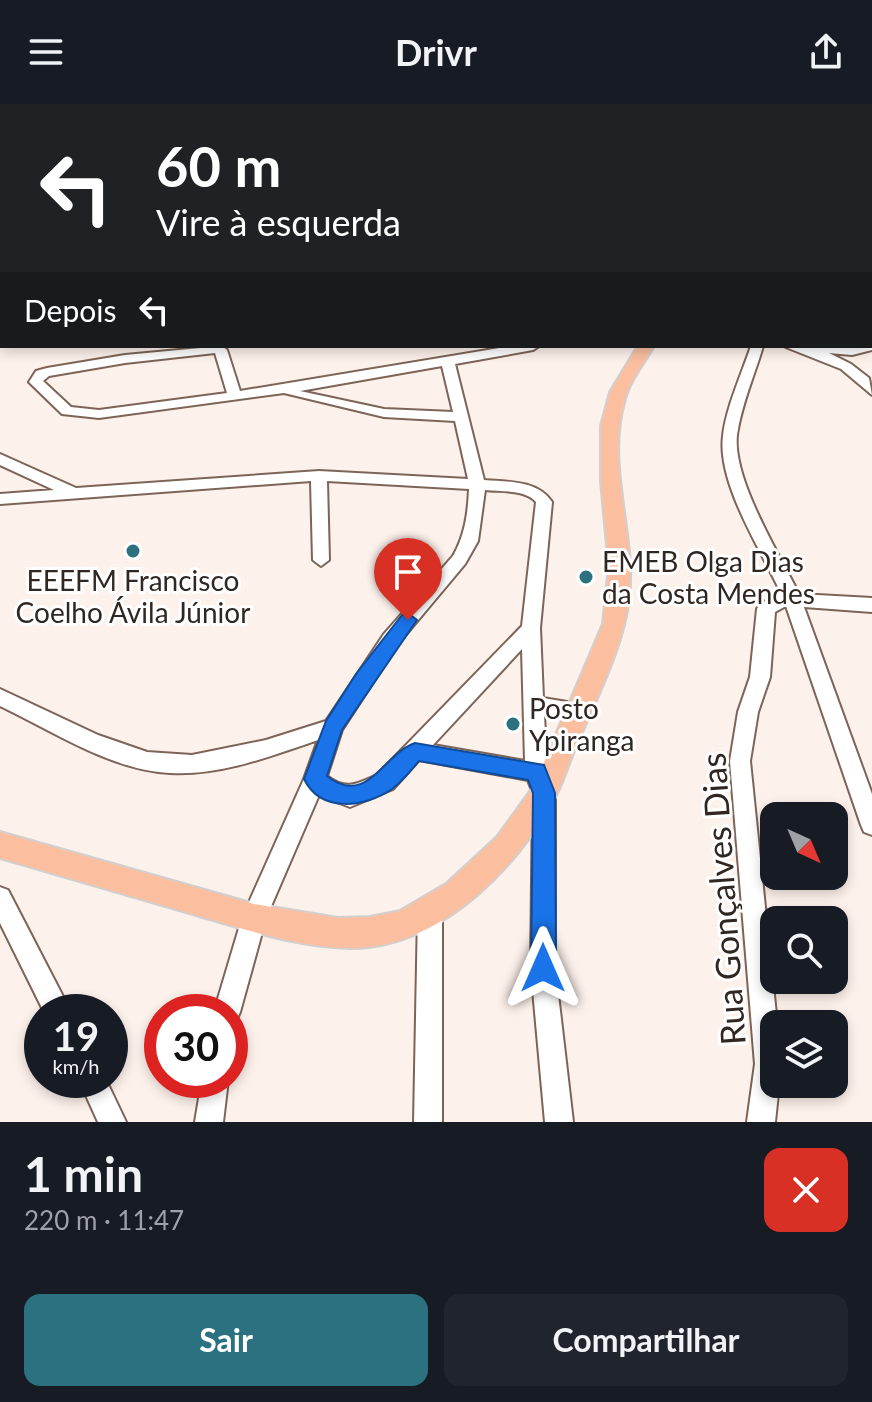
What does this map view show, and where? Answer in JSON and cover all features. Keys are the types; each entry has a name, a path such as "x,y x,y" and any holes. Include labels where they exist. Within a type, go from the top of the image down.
{"main road":[{"path":"0,845 254,918 338,933 370,932 402,925 430,912 456,894 507,846 578,711 614,624 621,597 608,454 610,431 616,398 645,348"}],"street":[{"path":"234,395 221,350 218,349 125,352 41,374 36,382 67,411 81,415 280,390 523,348"},
{"path":"756,348 735,413 728,448 740,490 793,600 872,825"},
{"path":"795,348 842,364 856,373 872,391"},
{"path":"815,348 837,351 858,348"},
{"path":"232,994 254,918 315,779 333,727 391,639 470,541 476,513 477,485 448,363"},
{"path":"280,390 384,413 463,417"},
{"path":"0,459 72,492"},
{"path":"319,476 321,560"},
{"path":"0,499 319,476 532,491 544,502 531,628 533,705 540,782 543,968 559,1122"},
{"name":"Rua Gonçalves Dias","path":"761,1122 768,1064 740,761 748,712 760,677 766,609 776,600 793,600"},
{"path":"793,600 872,605"},
{"path":"315,779 331,792 350,797 385,782 531,628"},
{"path":"0,697 112,749 148,762 173,764 251,753 333,727"},
{"path":"533,705 578,711"},
{"path":"415,751 540,782"},
{"path":"0,898 49,994"},
{"path":"428,1122 430,912"},
{"path":"101,1098 112,1122"},
{"path":"209,1122 212,1098"}],"place":[{"name":"EEEFM Francisco Coelho Ávila Júnior","path":"133,551"},
{"name":"EMEB Olga Dias da Costa Mendes","path":"586,577"},
{"name":"Posto Ypiranga","path":"513,724"}],"route":[{"path":"408,620 391,639 333,727 315,779 331,792 350,797 385,782 415,751 536,772 544,793 543,968"}]}
